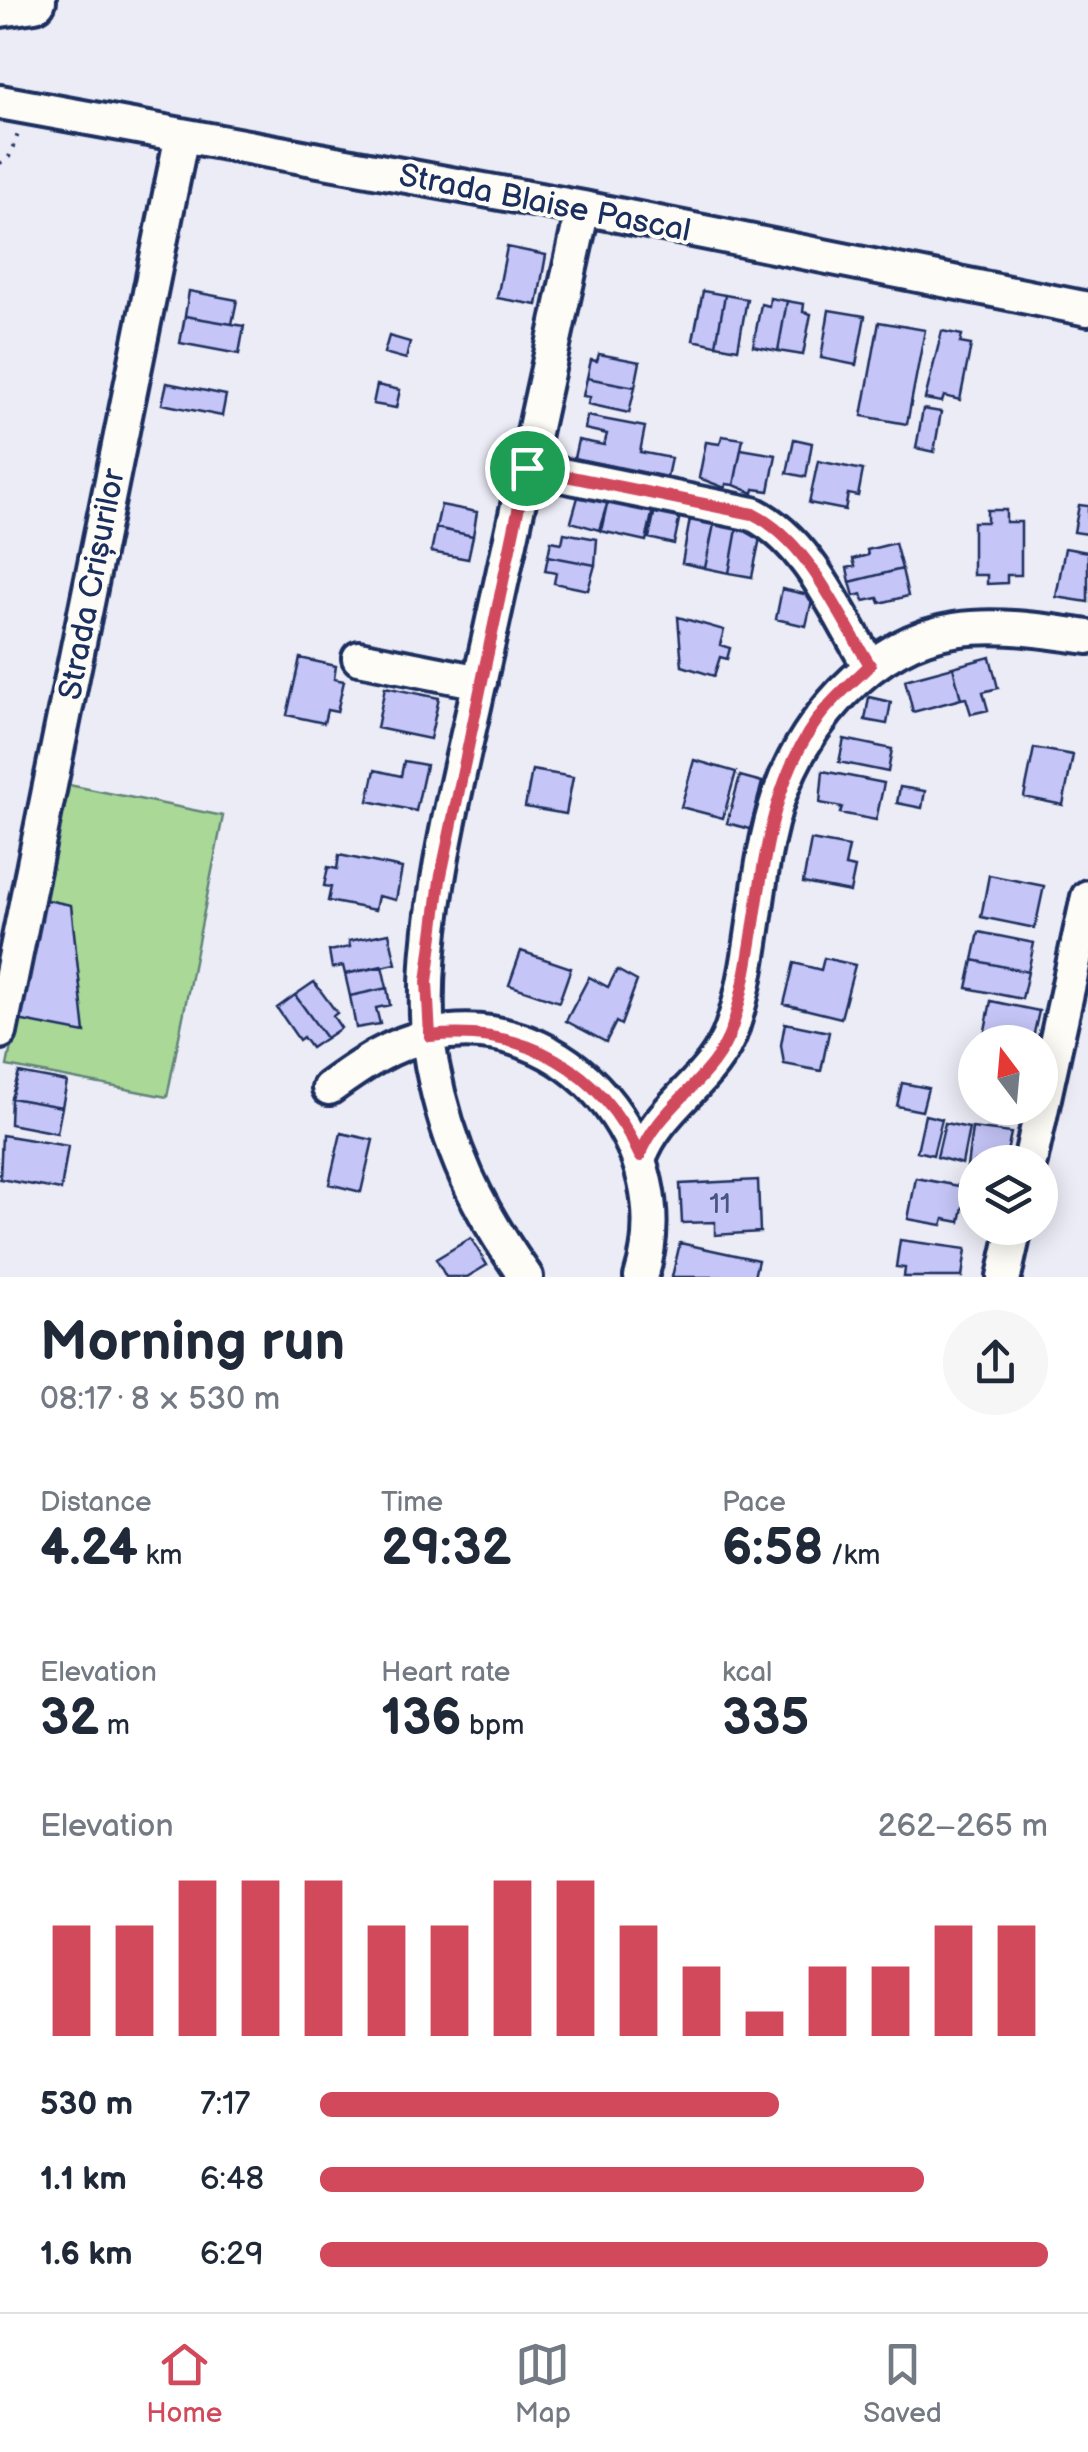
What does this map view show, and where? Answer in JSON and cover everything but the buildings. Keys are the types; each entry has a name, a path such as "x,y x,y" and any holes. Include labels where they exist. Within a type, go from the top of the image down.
{"main road":[{"path":"0,5 34,0"}],"street":[{"name":"Strada Blaise Pascal","path":"14,104 583,208 1088,309"},
{"name":"Strada Crișurilor","path":"0,1032 182,135"},
{"path":"526,1277 494,1232 455,1158 430,1036 427,982 440,880 583,208"},
{"path":"527,468 753,514 777,526 796,547 870,665"},
{"path":"640,1156 648,1134 673,1102 701,1078 732,1030 779,796 816,720 870,665 918,636 963,627 1011,626 1088,637"},
{"path":"359,658 480,682"},
{"path":"1034,1145 1088,897"},
{"path":"330,1088 376,1054 430,1036 482,1034 521,1042 557,1058 579,1072 616,1110 640,1156 651,1225 641,1277"},
{"path":"1004,1277 1012,1245"}],"path":[{"path":"0,163 9,157 14,104"}],"green space":[{"path":"64,784 223,816 167,1097 7,1066"}],"route":[{"path":"527,468 753,514 777,526 796,547 870,665 816,720 779,796 732,1030 701,1078 673,1102 648,1134 640,1156 616,1110 579,1072 557,1058 508,1038 456,1033 430,1036 427,982 440,880 527,468"}]}
